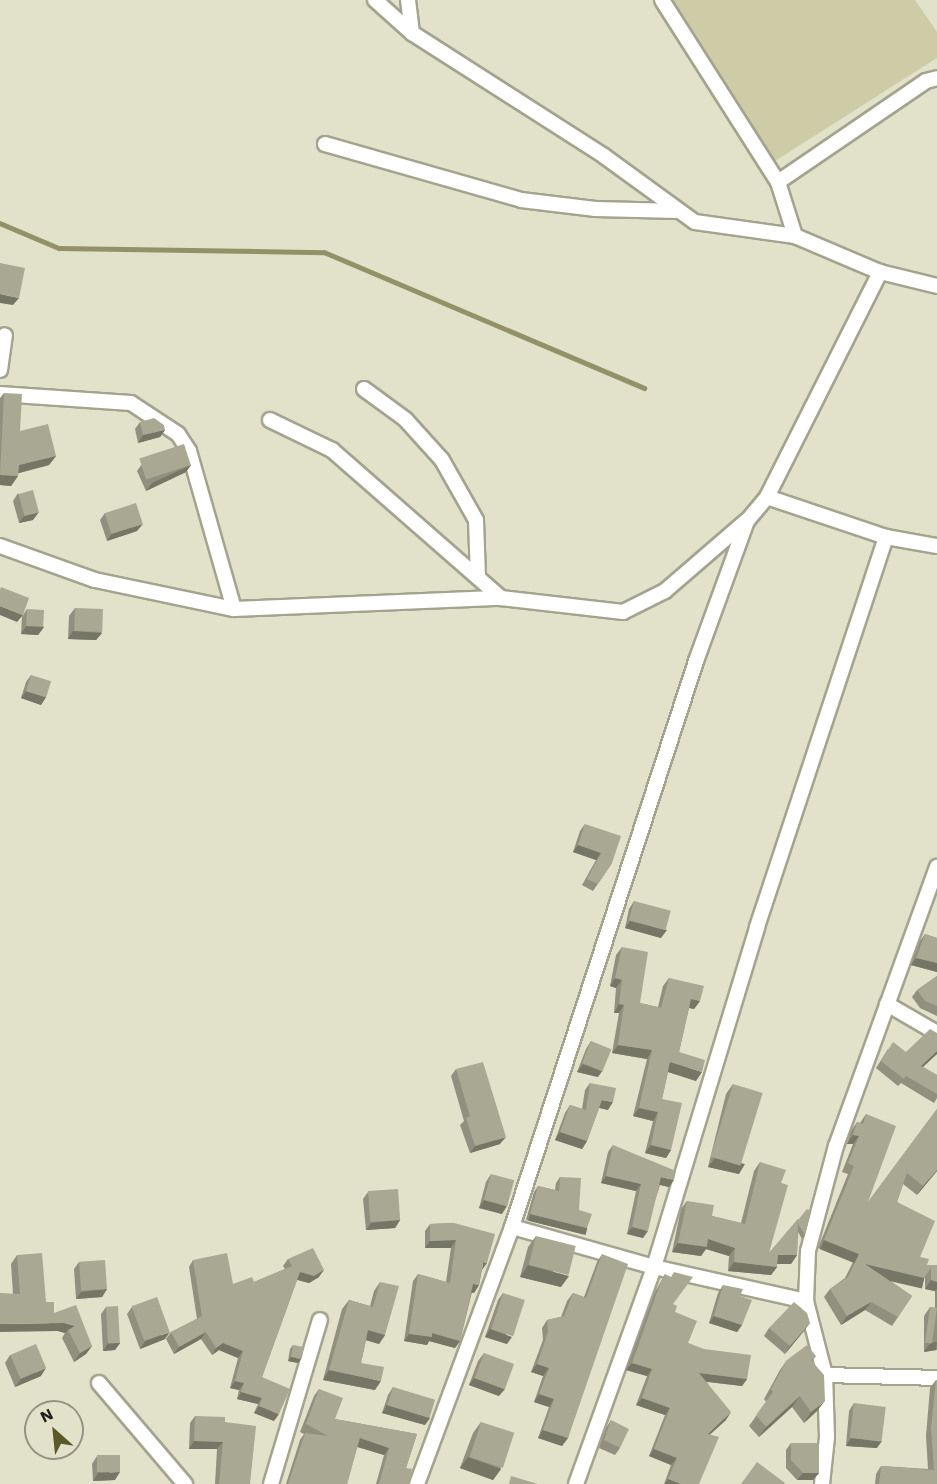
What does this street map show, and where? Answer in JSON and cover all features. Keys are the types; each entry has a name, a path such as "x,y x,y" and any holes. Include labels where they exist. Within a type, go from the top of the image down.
{"street":[{"path":"375,0 412,33 604,156 695,222 795,236 880,272 937,286"},
{"path":"408,0 412,33"},
{"path":"662,0 778,182 795,236"},
{"path":"778,182 926,81 937,78"},
{"path":"325,144 521,200 595,209 679,211"},
{"path":"0,546 95,580 234,609 501,598 623,612 664,591 747,521 767,497 880,272"},
{"path":"0,370 5,335"},
{"path":"364,389 405,419 442,460 476,520 478,577"},
{"path":"0,394 131,403 178,434 189,451 234,609"},
{"path":"270,420 332,450 501,598"},
{"path":"767,497 886,537 937,546"},
{"path":"417,1484 512,1227 696,662 747,521"},
{"path":"576,1484 654,1267 757,927 886,537"},
{"path":"822,1484 826,1437 825,1374 806,1301 808,1251 836,1146 937,867"},
{"path":"887,1004 937,1033"},
{"path":"512,1227 654,1267 806,1301"},
{"path":"270,1484 320,1320"},
{"path":"825,1374 937,1378"},
{"path":"99,1383 185,1484"}],"green space":[{"path":"672,0 915,0 937,32 937,58 775,161"}],"building":[{"path":"0,263 25,268 19,298 0,294"},
{"path":"4,393 22,394 20,431 48,424 56,456 19,465 18,476 0,475"},
{"path":"154,418 164,425 165,430 143,435 140,422"},
{"path":"184,444 191,465 146,479 139,459"},
{"path":"33,490 39,512 24,516 19,494"},
{"path":"136,503 143,524 111,534 105,513"},
{"path":"1,587 29,598 23,615 0,606"},
{"path":"75,608 103,609 102,632 74,631"},
{"path":"27,609 44,610 43,627 26,626"},
{"path":"31,675 51,681 46,697 26,691"},
{"path":"585,824 621,836 612,863 598,884 587,879 601,853 578,845"},
{"path":"634,901 671,911 666,930 629,920"},
{"path":"925,934 937,938 937,963 916,958"},
{"path":"622,947 648,952 640,1003 661,1008 669,978 704,986 700,1001 691,999 679,1052 705,1060 702,1072 670,1062 662,1099 682,1103 671,1150 651,1145 658,1112 639,1108 652,1050 618,1045 624,1005 619,1004 622,980 615,978"},
{"path":"937,976 937,1006 925,1001 917,990"},
{"path":"930,1029 937,1033 937,1051 921,1066 937,1075 937,1094 906,1076 904,1079 881,1061 893,1042 906,1052"},
{"path":"591,1041 611,1049 602,1071 582,1063"},
{"path":"483,1062 506,1137 475,1146 466,1118 470,1116 456,1069"},
{"path":"590,1083 616,1088 613,1102 602,1100 587,1141 560,1132 570,1105 586,1110"},
{"path":"733,1084 763,1093 740,1166 711,1157"},
{"path":"937,1109 937,1170 923,1186 907,1173 897,1202 935,1221 920,1257 929,1259 927,1265 937,1265 937,1282 931,1280 931,1268 924,1278 865,1264 912,1296 898,1317 871,1302 847,1316 830,1289 848,1277 859,1254 824,1240 854,1166 848,1163 859,1136 853,1135 857,1122 863,1124 866,1114 896,1126 868,1202"},
{"path":"613,1145 676,1171 674,1180 661,1177 648,1231 632,1227 641,1184 606,1176"},
{"path":"760,1162 786,1170 781,1183 788,1185 769,1253 798,1219 797,1255 778,1255 777,1267 734,1262 735,1248 708,1239 707,1247 678,1243 687,1201 714,1205 712,1216 745,1224"},
{"path":"491,1174 514,1180 507,1206 484,1200"},
{"path":"560,1177 581,1178 579,1210 592,1214 587,1228 530,1214 538,1186 559,1191"},
{"path":"398,1189 400,1220 370,1222 368,1191"},
{"path":"807,1209 811,1212 805,1235 798,1220"},
{"path":"454,1223 495,1234 487,1263 483,1262 479,1285 473,1284 460,1341 432,1333 432,1337 409,1334 418,1274 450,1283 456,1240 430,1241 430,1224"},
{"path":"536,1236 576,1246 569,1275 529,1265"},
{"path":"313,1248 324,1270 314,1276 300,1272 262,1377 290,1389 279,1414 259,1406 262,1398 241,1392 244,1383 235,1381 243,1351 223,1343 216,1348 206,1332 179,1347 171,1332 202,1316 193,1260 227,1253 233,1284 252,1277 254,1282 292,1266 288,1259"},
{"path":"42,1253 46,1302 54,1302 54,1313 76,1305 92,1346 80,1353 68,1330 76,1326 64,1323 0,1324 0,1293 20,1294 17,1255"},
{"path":"602,1254 628,1264 568,1438 543,1430 554,1399 539,1394 549,1368 537,1364 548,1332 547,1320 564,1316 573,1293 586,1298"},
{"path":"105,1260 107,1289 81,1291 79,1262"},
{"path":"674,1272 693,1277 673,1304 677,1306 675,1312 697,1321 688,1343 704,1349 751,1355 747,1379 699,1373 731,1412 708,1434 719,1437 699,1484 681,1484 668,1479 677,1458 654,1449 670,1408 642,1398 652,1369 632,1363 660,1284 665,1274 671,1277"},
{"path":"380,1282 399,1286 385,1335 368,1330 361,1363 384,1367 381,1381 329,1370 349,1300 373,1307"},
{"path":"723,1285 743,1289 740,1296 752,1300 742,1325 714,1316"},
{"path":"503,1293 525,1300 513,1336 491,1329"},
{"path":"157,1297 170,1332 144,1341 132,1306"},
{"path":"794,1302 807,1313 810,1323 790,1346 769,1328"},
{"path":"118,1306 120,1343 108,1344 106,1307"},
{"path":"930,1307 937,1308 932,1344 925,1343"},
{"path":"36,1344 46,1368 20,1379 10,1355"},
{"path":"293,1345 304,1347 302,1359 291,1357"},
{"path":"807,1345 816,1356 811,1360 824,1375 825,1401 811,1412 800,1396 766,1427 756,1415 773,1392 771,1389 787,1360"},
{"path":"484,1353 514,1364 505,1389 475,1378"},
{"path":"936,1380 937,1484 879,1484 881,1466 934,1470 931,1428"},
{"path":"393,1387 435,1400 430,1418 387,1405"},
{"path":"319,1389 343,1398 335,1419 417,1434 406,1468 412,1469 408,1484 379,1484 389,1448 360,1438 347,1484 288,1484 305,1433 328,1436 306,1424"},
{"path":"854,1403 886,1407 881,1442 850,1438"},
{"path":"195,1416 225,1417 225,1422 256,1426 250,1484 219,1484 223,1442 194,1441"},
{"path":"611,1420 629,1429 620,1448 604,1440"},
{"path":"481,1422 514,1433 503,1468 470,1457"},
{"path":"791,1443 819,1443 819,1473 803,1473 791,1460"},
{"path":"97,1455 120,1455 120,1472 97,1472"},
{"path":"757,1462 785,1483 741,1484"},
{"path":"511,1476 538,1484 509,1484"}],"waterway":[{"path":"0,223 59,248 324,252 644,388"}]}
